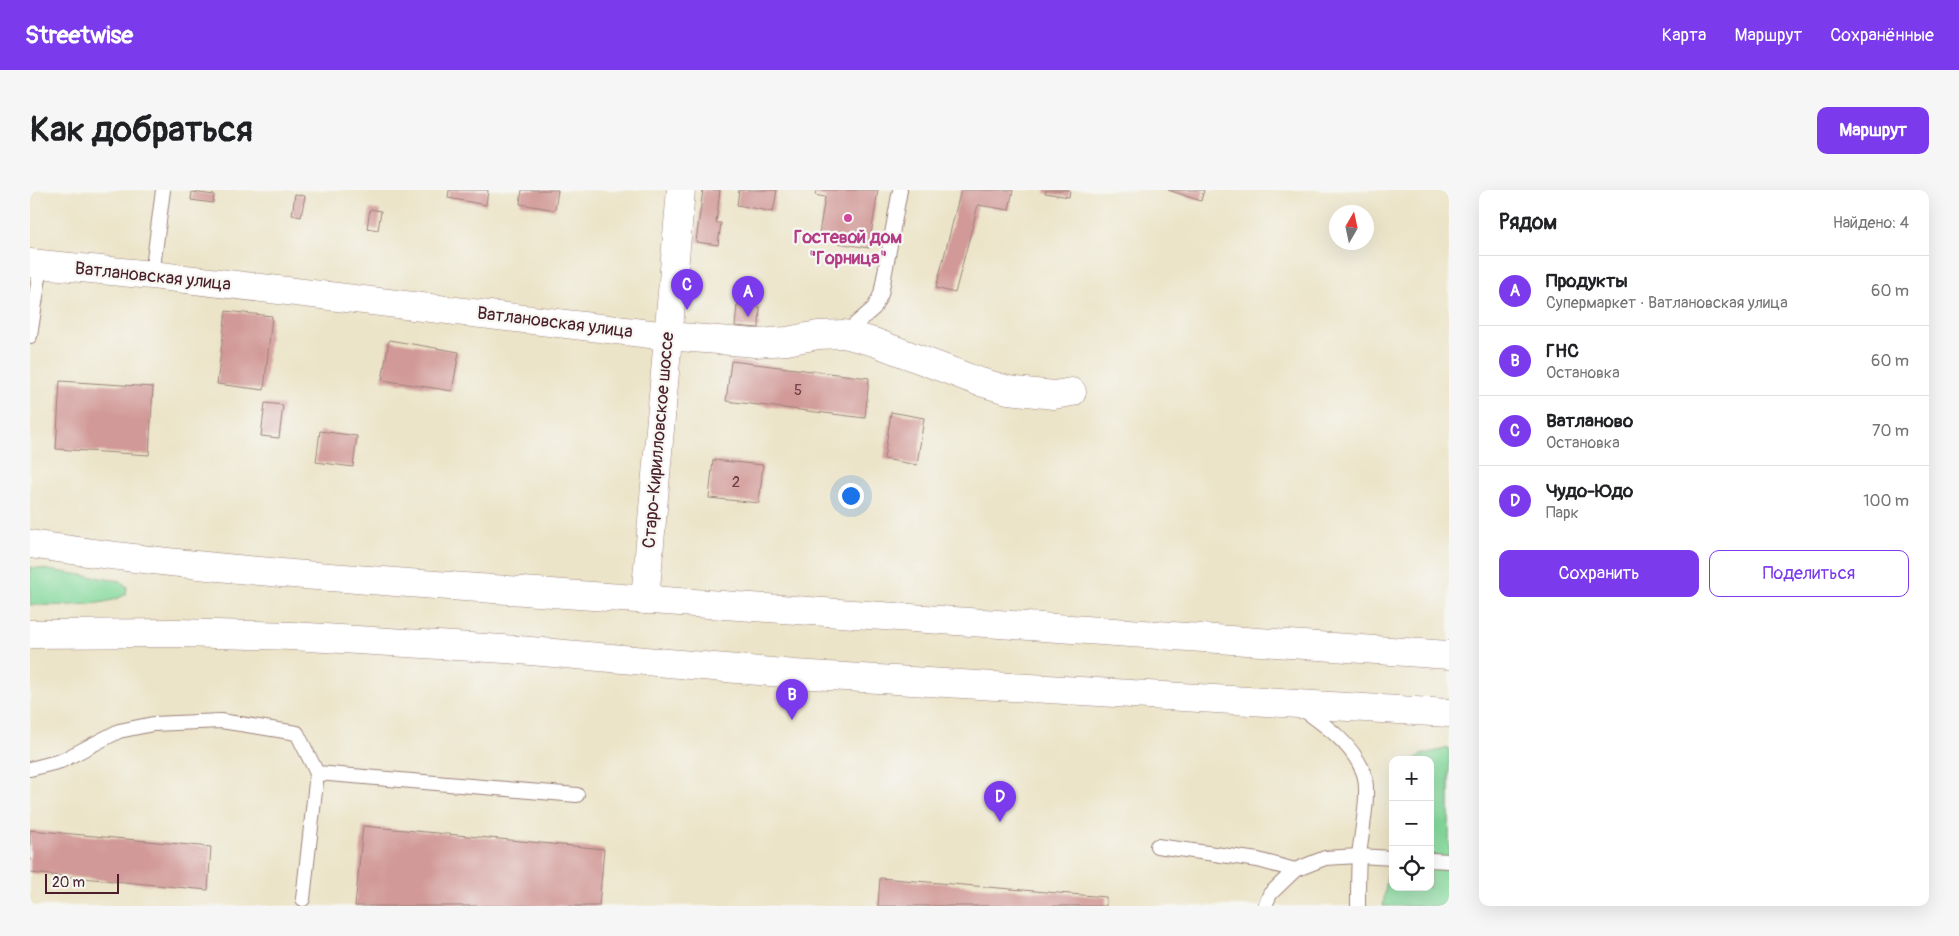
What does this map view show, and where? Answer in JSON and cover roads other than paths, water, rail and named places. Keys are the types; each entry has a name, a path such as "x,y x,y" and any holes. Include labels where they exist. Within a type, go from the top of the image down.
{"main road":[{"name":"Старо-Кирилловское шоссе","path":"645,600 681,190"},
{"name":"Ватлановская улица","path":"35,263 152,275 667,336 756,343 787,341 818,335 844,334 874,342 959,375 1008,390 1054,395 1072,392"},
{"path":"30,544 234,568 645,600 937,622 1449,654"},
{"path":"30,634 177,633 292,636 519,650 795,674 1449,713"}],"lane":[{"path":"152,275 163,190"},
{"path":"844,334 874,308 881,294 900,190"},
{"path":"30,336 35,263"},
{"path":"1297,704 1340,739 1364,772 1365,799 1359,856 1358,906"},
{"path":"30,769 61,761 119,731 153,724 221,721 297,733 318,773 303,899"},
{"path":"318,773 577,795"},
{"path":"1157,846 1258,860 1295,870"},
{"path":"1265,906 1270,894 1295,870 1325,858 1359,856 1389,858"},
{"path":"1434,860 1449,861"}],"place":[{"name":"Гостевой дом \"Горница\"","path":"848,218"},
{"name":"Ватланово","path":"687,310"},
{"name":"Продукты","path":"748,317"},
{"name":"ГНС","path":"792,720"},
{"name":"Чудо-Юдо","path":"1000,822"}]}
